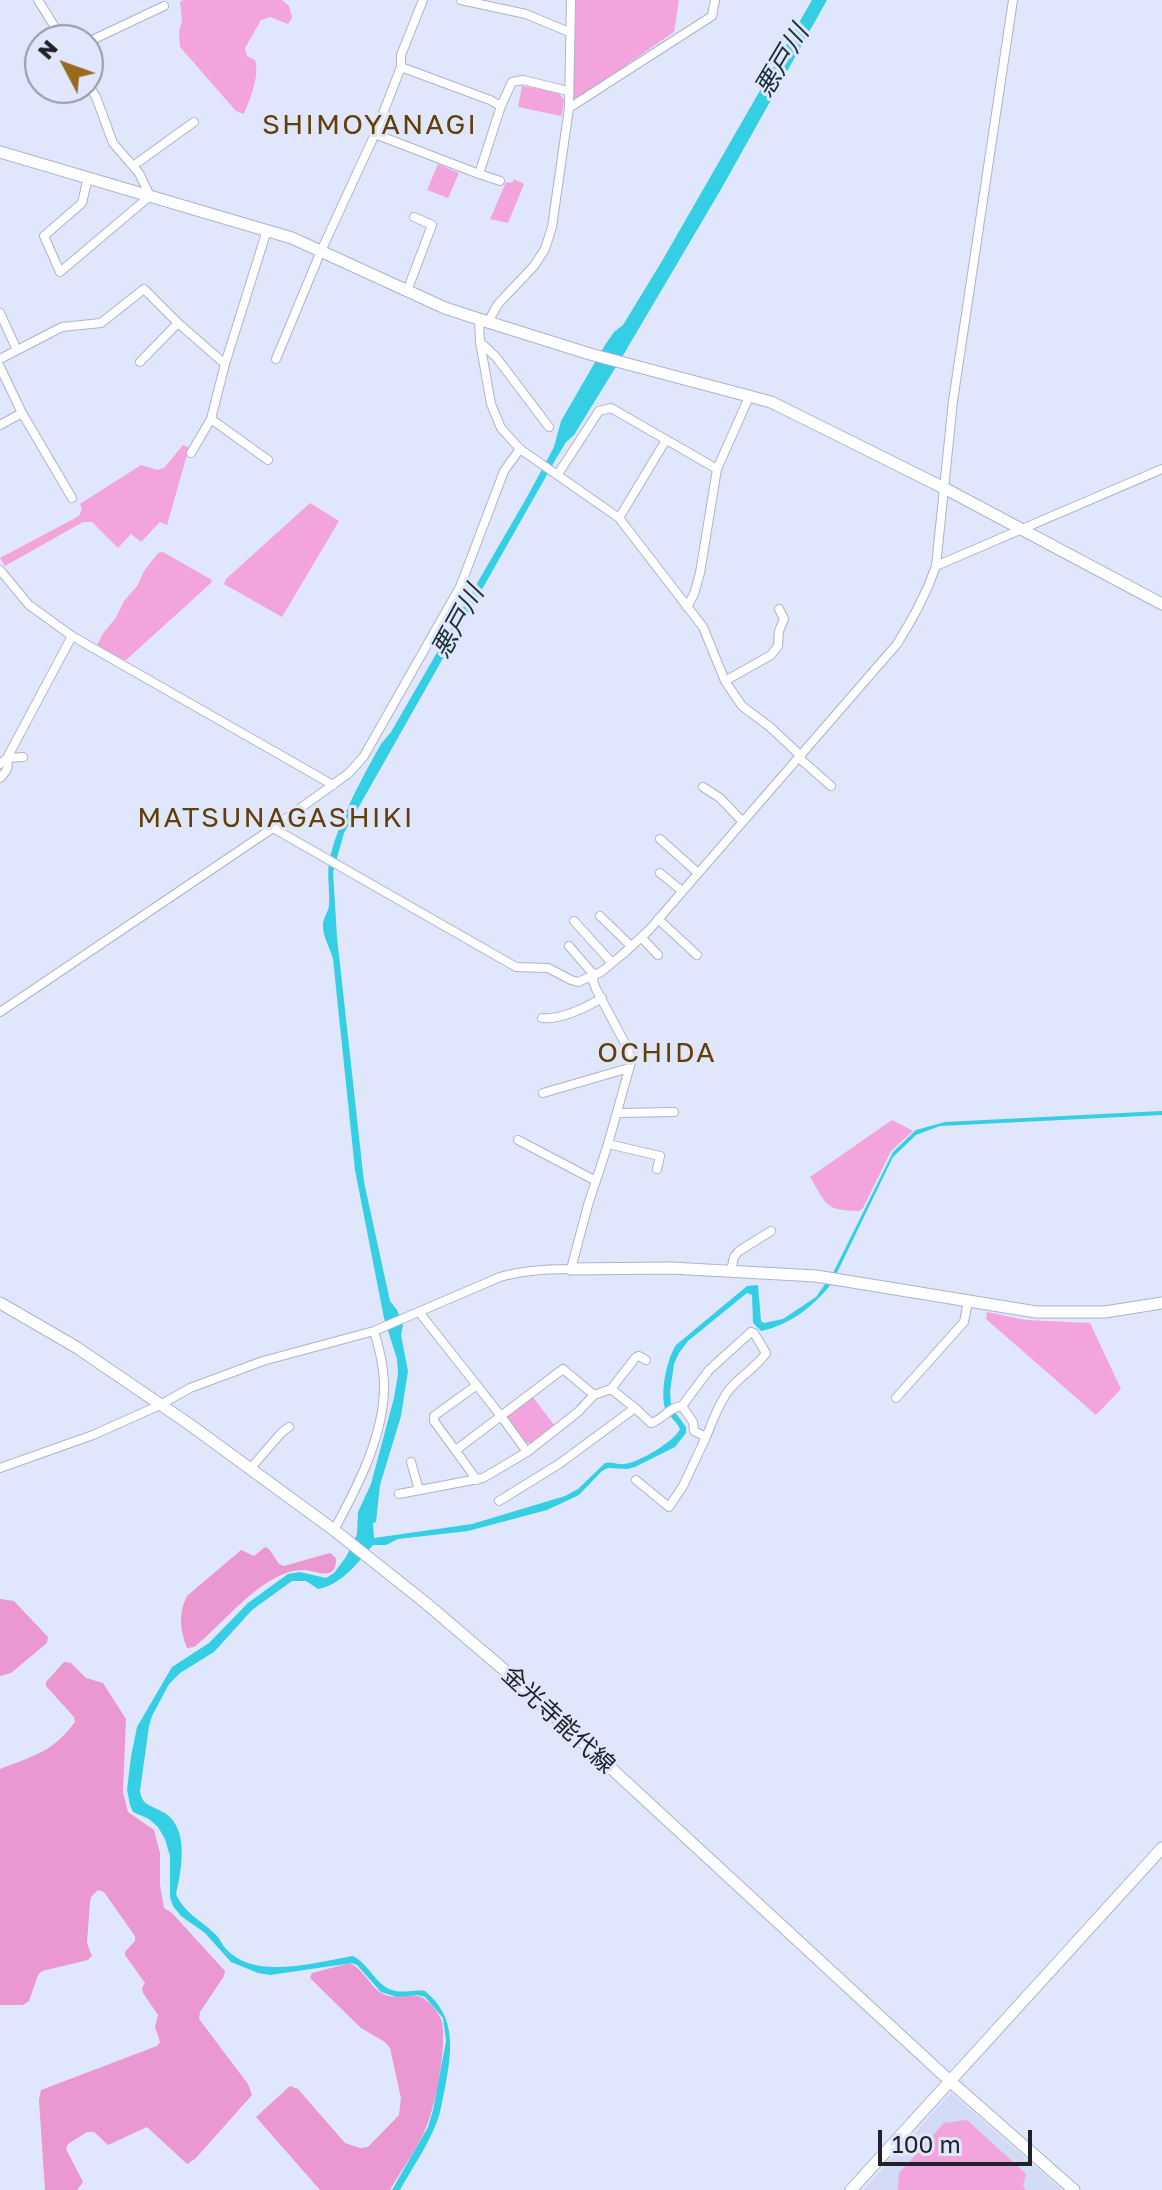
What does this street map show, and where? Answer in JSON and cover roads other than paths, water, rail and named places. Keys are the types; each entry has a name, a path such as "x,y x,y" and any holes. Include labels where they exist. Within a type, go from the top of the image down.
{"street":[{"path":"38,0 53,24"},
{"path":"276,359 375,134 423,0"},
{"path":"461,0 526,14 569,32"},
{"path":"571,0 569,108 552,227 545,249 534,266 484,320 480,342 491,404 501,428 520,449 619,518 703,627 725,681 742,706 831,786"},
{"path":"569,108 712,16 715,0"},
{"path":"273,828 516,967 548,968 578,982 612,963 658,919 897,644 919,609 936,566 953,401 1013,0"},
{"path":"104,34 164,6"},
{"path":"401,67 501,106"},
{"path":"479,174 512,82 523,80 568,91"},
{"path":"99,104 113,143 139,173 150,196"},
{"path":"133,166 194,122"},
{"path":"375,134 500,181"},
{"path":"0,152 267,230 321,251 445,308 590,354 771,402 944,488 1162,604"},
{"path":"88,177 82,203 44,236 60,272 150,196"},
{"path":"407,291 432,225 414,217"},
{"path":"191,453 211,419 267,230"},
{"path":"0,359 62,327 101,323 144,289 225,364"},
{"path":"0,313 17,350"},
{"path":"140,362 178,323"},
{"path":"480,342 496,357 549,427"},
{"path":"0,367 22,413 72,498"},
{"path":"687,607 700,573 717,469 750,395"},
{"path":"558,474 599,411 611,408 717,469"},
{"path":"0,425 22,413"},
{"path":"211,419 268,460"},
{"path":"619,518 666,440"},
{"path":"0,1012 273,828 349,773 364,756 460,587 504,471 520,449"},
{"path":"936,566 1162,469"},
{"path":"1,575 29,605 72,636 333,785"},
{"path":"725,681 771,655 778,646 784,619 779,609"},
{"path":"4,761 72,636"},
{"path":"4,761 23,757"},
{"path":"0,778 9,766 4,761"},
{"path":"703,787 720,798 742,821"},
{"path":"660,839 698,873"},
{"path":"660,873 682,891"},
{"path":"600,916 631,946"},
{"path":"658,919 697,955"},
{"path":"574,921 612,963"},
{"path":"641,937 658,955"},
{"path":"569,946 594,975"},
{"path":"571,1269 631,1062 628,1049 593,981 594,975"},
{"path":"542,1018 549,1019 585,1009 602,998"},
{"path":"543,1093 629,1068"},
{"path":"617,1113 674,1112"},
{"path":"518,1140 596,1181"},
{"path":"608,1144 660,1156 657,1169"},
{"path":"731,1271 734,1257 739,1251 771,1231"},
{"path":"0,1468 93,1435 190,1388 263,1361 374,1331 500,1277 545,1268 671,1268 816,1276 1036,1312 1078,1314 1162,1303"},
{"path":"896,1398 964,1322 968,1301"},
{"name":"金光寺能代線","path":"0,1303 76,1347 160,1405 334,1530 427,1604 509,1674 951,2082 1074,2190"},
{"path":"419,1312 527,1452"},
{"path":"334,1530 358,1486 369,1457 384,1397 382,1360 374,1331"},
{"path":"611,1389 651,1423 656,1422 679,1407 709,1370 751,1332 766,1353 729,1389 683,1486 669,1507 636,1480"},
{"path":"399,1494 477,1480 527,1452 578,1412 594,1395 611,1389 636,1357 646,1360"},
{"path":"456,1450 563,1369 594,1395"},
{"path":"477,1385 434,1416 434,1421 477,1480"},
{"path":"679,1407 693,1422 694,1431 706,1437"},
{"path":"499,1501 559,1464 635,1408"},
{"path":"250,1469 289,1427"},
{"path":"411,1462 419,1490"},
{"path":"851,2190 1162,1848"}],"water":[{"name":"悪戸川","path":"812,0 827,0 625,352 557,457 344,833 333,872 337,937 364,1182 390,1301 403,1325 401,1335 408,1371 401,1416 380,1485 376,1522 373,1523 374,1538 472,1524 565,1496 578,1489 605,1463 630,1463 664,1445 680,1429 666,1411 663,1393 665,1375 676,1345 747,1286 758,1285 761,1321 764,1323 783,1319 816,1297 834,1271 893,1152 916,1130 945,1122 1162,1111 1162,1115 940,1126 916,1135 893,1157 832,1283 809,1307 782,1324 761,1331 753,1323 752,1295 747,1293 688,1341 674,1364 670,1392 671,1404 686,1427 686,1433 675,1447 635,1467 608,1468 579,1495 547,1510 468,1531 373,1545 342,1578 318,1589 306,1581 292,1581 252,1610 214,1652 180,1673 169,1684 149,1726 140,1791 145,1802 170,1817 180,1836 182,1848 176,1894 184,1906 238,1959 269,1967 286,1967 353,1956 386,1987 400,1992 425,1991 443,2012 450,2035 450,2048 439,2115 400,2190 392,2190 428,2127 446,2041 443,2018 425,1997 397,1997 381,1992 352,1963 270,1975 231,1962 205,1933 181,1916 173,1906 170,1897 170,1856 165,1839 158,1827 133,1812 130,1805 127,1790 131,1757 137,1727 172,1667 209,1643 248,1603 288,1574 300,1572 326,1578 346,1557 357,1534 358,1512 371,1484 394,1398 397,1359 384,1318 355,1170 333,959 323,928 329,906 329,863 337,834 381,744 391,732 527,497 554,447 561,421 605,345 623,325 662,261"}],"district":[{"name":"SHIMOYANAGI","path":"370,125"},
{"name":"MATSUNAGASHIKI","path":"276,818"},
{"name":"OCHIDA","path":"657,1053"}]}
